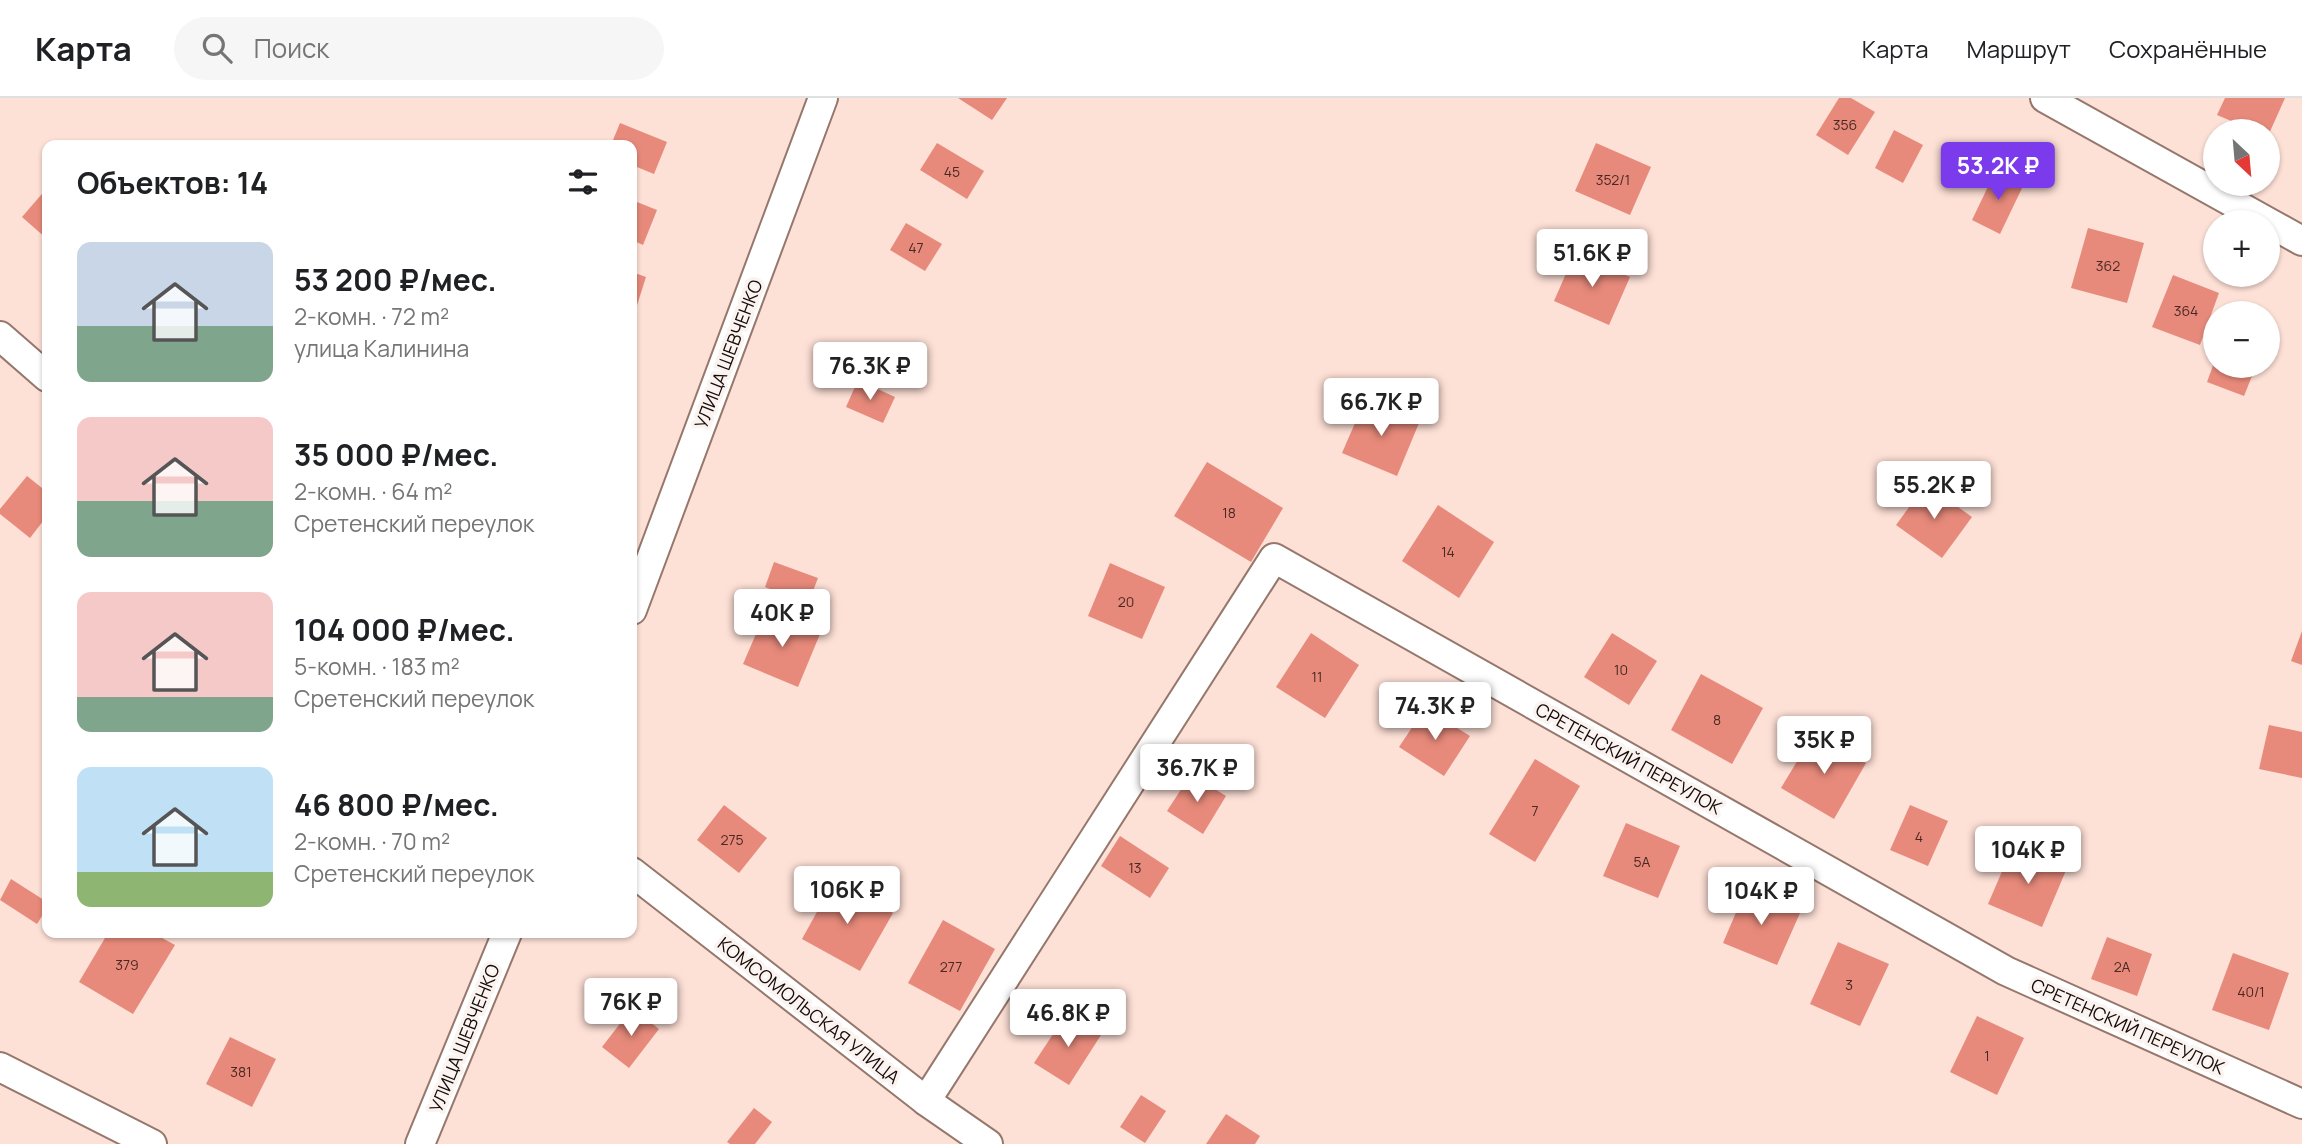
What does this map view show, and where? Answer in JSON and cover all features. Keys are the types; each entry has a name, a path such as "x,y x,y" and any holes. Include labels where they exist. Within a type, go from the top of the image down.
{"street":[{"name":"УЛИЦА ШЕВЧЕНКО","path":"637,597 823,98"},
{"path":"2045,98 2302,241"},
{"path":"0,336 42,373"},
{"name":"СРЕТЕНСКИЙ ПЕРЕУЛОК","path":"926,1101 1274,558 2006,971 2302,1104"},
{"name":"КОМСОМОЛЬСКАЯ УЛИЦА","path":"637,876 926,1101 988,1144"},
{"name":"УЛИЦА ШЕВЧЕНКО","path":"420,1144 505,938"},
{"path":"0,1067 152,1144"}],"building":[{"path":"958,98 1007,98 992,120"},
{"path":"1839,98 1851,98 1875,112 1848,155 1816,135"},
{"path":"2225,98 2285,98 2276,119 2226,119 2217,115"},
{"path":"620,123 667,142 654,174 637,167 637,140 613,140"},
{"path":"1894,130 1923,145 1903,183 1875,168"},
{"path":"937,143 984,171 967,199 920,170"},
{"path":"1596,143 1651,167 1630,215 1575,191"},
{"path":"1996,170 2024,184 2000,234 1972,220"},
{"path":"42,194 42,235 22,217"},
{"path":"637,202 657,210 643,245 637,242"},
{"path":"906,223 942,244 925,271 890,250"},
{"path":"2088,228 2144,243 2127,303 2071,288"},
{"path":"1575,253 1630,277 1609,325 1554,301"},
{"path":"637,274 646,277 637,305"},
{"path":"2173,275 2219,293 2216,301 2203,301 2203,337 2200,345 2152,327"},
{"path":"2208,378 2251,378 2244,396 2207,382"},
{"path":"858,380 895,397 883,423 846,407"},
{"path":"1365,400 1419,423 1397,476 1342,453"},
{"path":"1207,462 1283,508 1251,562 1174,516"},
{"path":"27,476 42,488 42,522 30,538 0,514 0,509"},
{"path":"1926,484 1972,517 1942,558 1896,525"},
{"path":"1438,505 1494,542 1459,598 1402,561"},
{"path":"774,562 818,578 808,604 765,587"},
{"path":"1110,563 1165,587 1142,639 1088,616"},
{"path":"766,611 820,634 798,687 743,664"},
{"path":"2302,631 2302,665 2291,661"},
{"path":"1311,633 1359,665 1325,718 1276,687"},
{"path":"1612,633 1657,661 1629,705 1584,677"},
{"path":"1701,674 1763,708 1732,764 1671,730"},
{"path":"1425,708 1470,736 1444,776 1399,747"},
{"path":"2269,725 2302,732 2302,778 2259,769"},
{"path":"1814,733 1866,763 1834,819 1781,788"},
{"path":"1535,759 1580,786 1535,862 1489,834"},
{"path":"1191,774 1226,796 1203,834 1167,811"},
{"path":"724,805 767,838 739,873 697,840"},
{"path":"1910,805 1948,821 1928,866 1890,850"},
{"path":"1626,823 1680,846 1658,898 1603,876"},
{"path":"1120,836 1169,868 1150,898 1101,866"},
{"path":"2013,846 2067,868 2042,927 1988,904"},
{"path":"11,879 42,899 42,916 37,924 0,900"},
{"path":"834,881 893,913 860,971 802,939"},
{"path":"1746,889 1800,913 1777,965 1723,943"},
{"path":"943,920 995,949 960,1011 908,983"},
{"path":"2107,937 2152,954 2137,996 2091,979"},
{"path":"105,938 162,938 175,945 133,1014 79,982"},
{"path":"1838,942 1889,964 1860,1026 1810,1004"},
{"path":"2233,953 2289,973 2269,1030 2212,1010"},
{"path":"632,1008 659,1029 629,1068 602,1047"},
{"path":"1067,1013 1101,1035 1069,1085 1034,1063"},
{"path":"1977,1016 2024,1038 1997,1095 1950,1072"},
{"path":"230,1037 276,1059 252,1107 206,1084"},
{"path":"1141,1095 1166,1111 1145,1143 1120,1127"},
{"path":"754,1108 772,1122 755,1144 727,1142"},
{"path":"1226,1114 1260,1136 1255,1144 1206,1144"}]}
